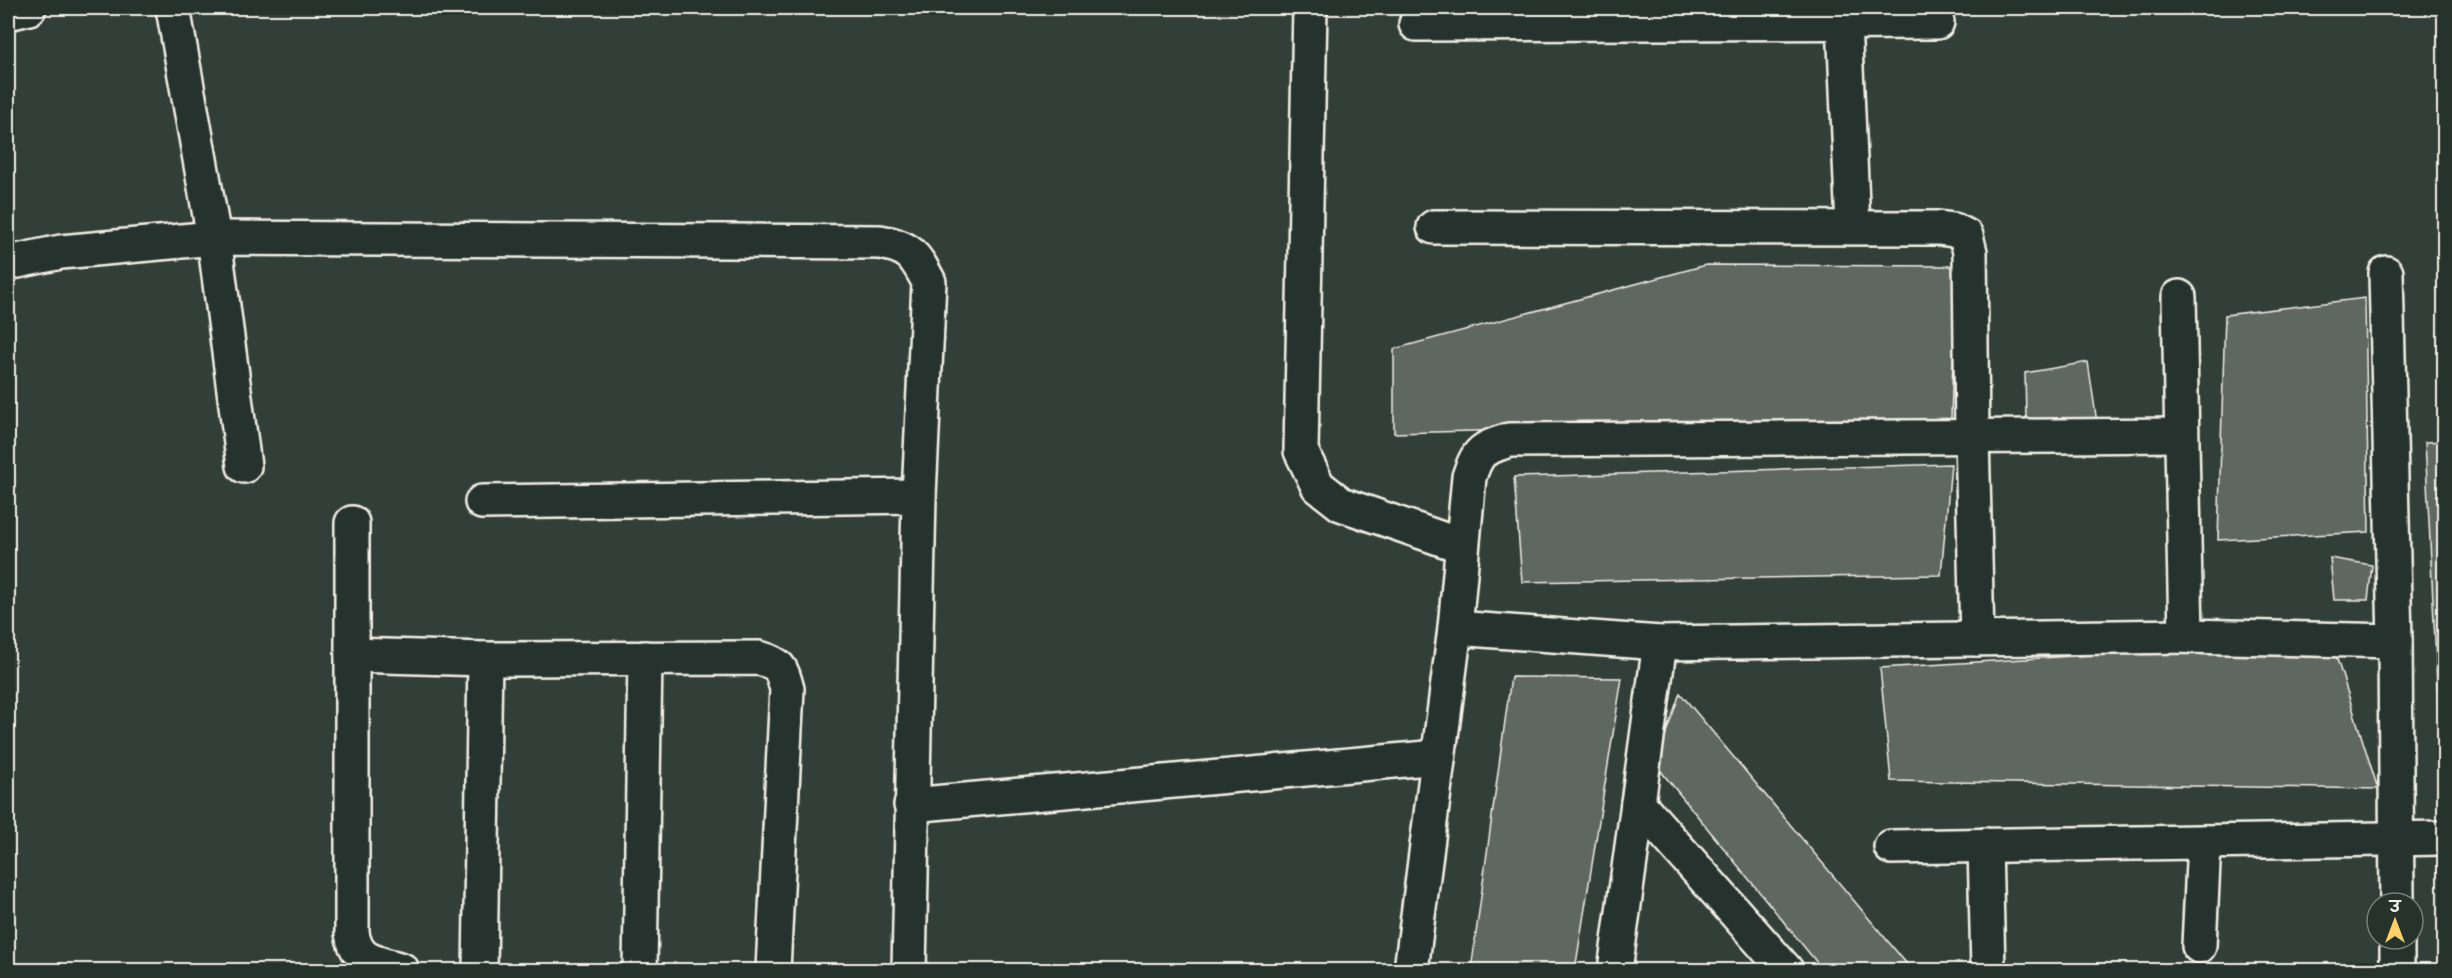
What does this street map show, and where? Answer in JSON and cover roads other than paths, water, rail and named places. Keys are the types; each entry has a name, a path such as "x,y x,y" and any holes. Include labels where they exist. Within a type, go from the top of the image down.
{"street":[{"path":"8,13 29,8"},
{"path":"173,8 214,238 244,466"},
{"path":"1310,8 1301,451 1318,486 1341,504 1462,546"},
{"path":"1844,22 1853,227"},
{"path":"1416,24 1937,22"},
{"path":"1434,227 1938,228 1954,230 1966,236 1970,252 1977,639"},
{"path":"8,263 61,252 214,238 868,242 899,245 916,258 929,282 919,496 909,970"},
{"path":"2386,273 2395,641 2397,891"},
{"path":"2179,297 2186,636"},
{"path":"1411,970 1455,628 1469,477 1475,458 1483,449 1509,440 2181,435"},
{"path":"482,502 919,496"},
{"path":"352,523 352,921 354,946 361,955 402,970"},
{"path":"1455,628 1660,643 2186,636 2395,641"},
{"path":"1615,970 1660,643"},
{"path":"352,655 485,659 759,658 773,662 782,669 787,689 773,970"},
{"path":"640,970 645,658"},
{"path":"480,970 485,659"},
{"path":"911,805 1438,757"},
{"path":"1638,803 1786,970"},
{"path":"1891,847 2445,838"},
{"path":"2199,946 2204,842"},
{"path":"1985,845 1988,970"},
{"path":"2397,951 2397,970"}]}
